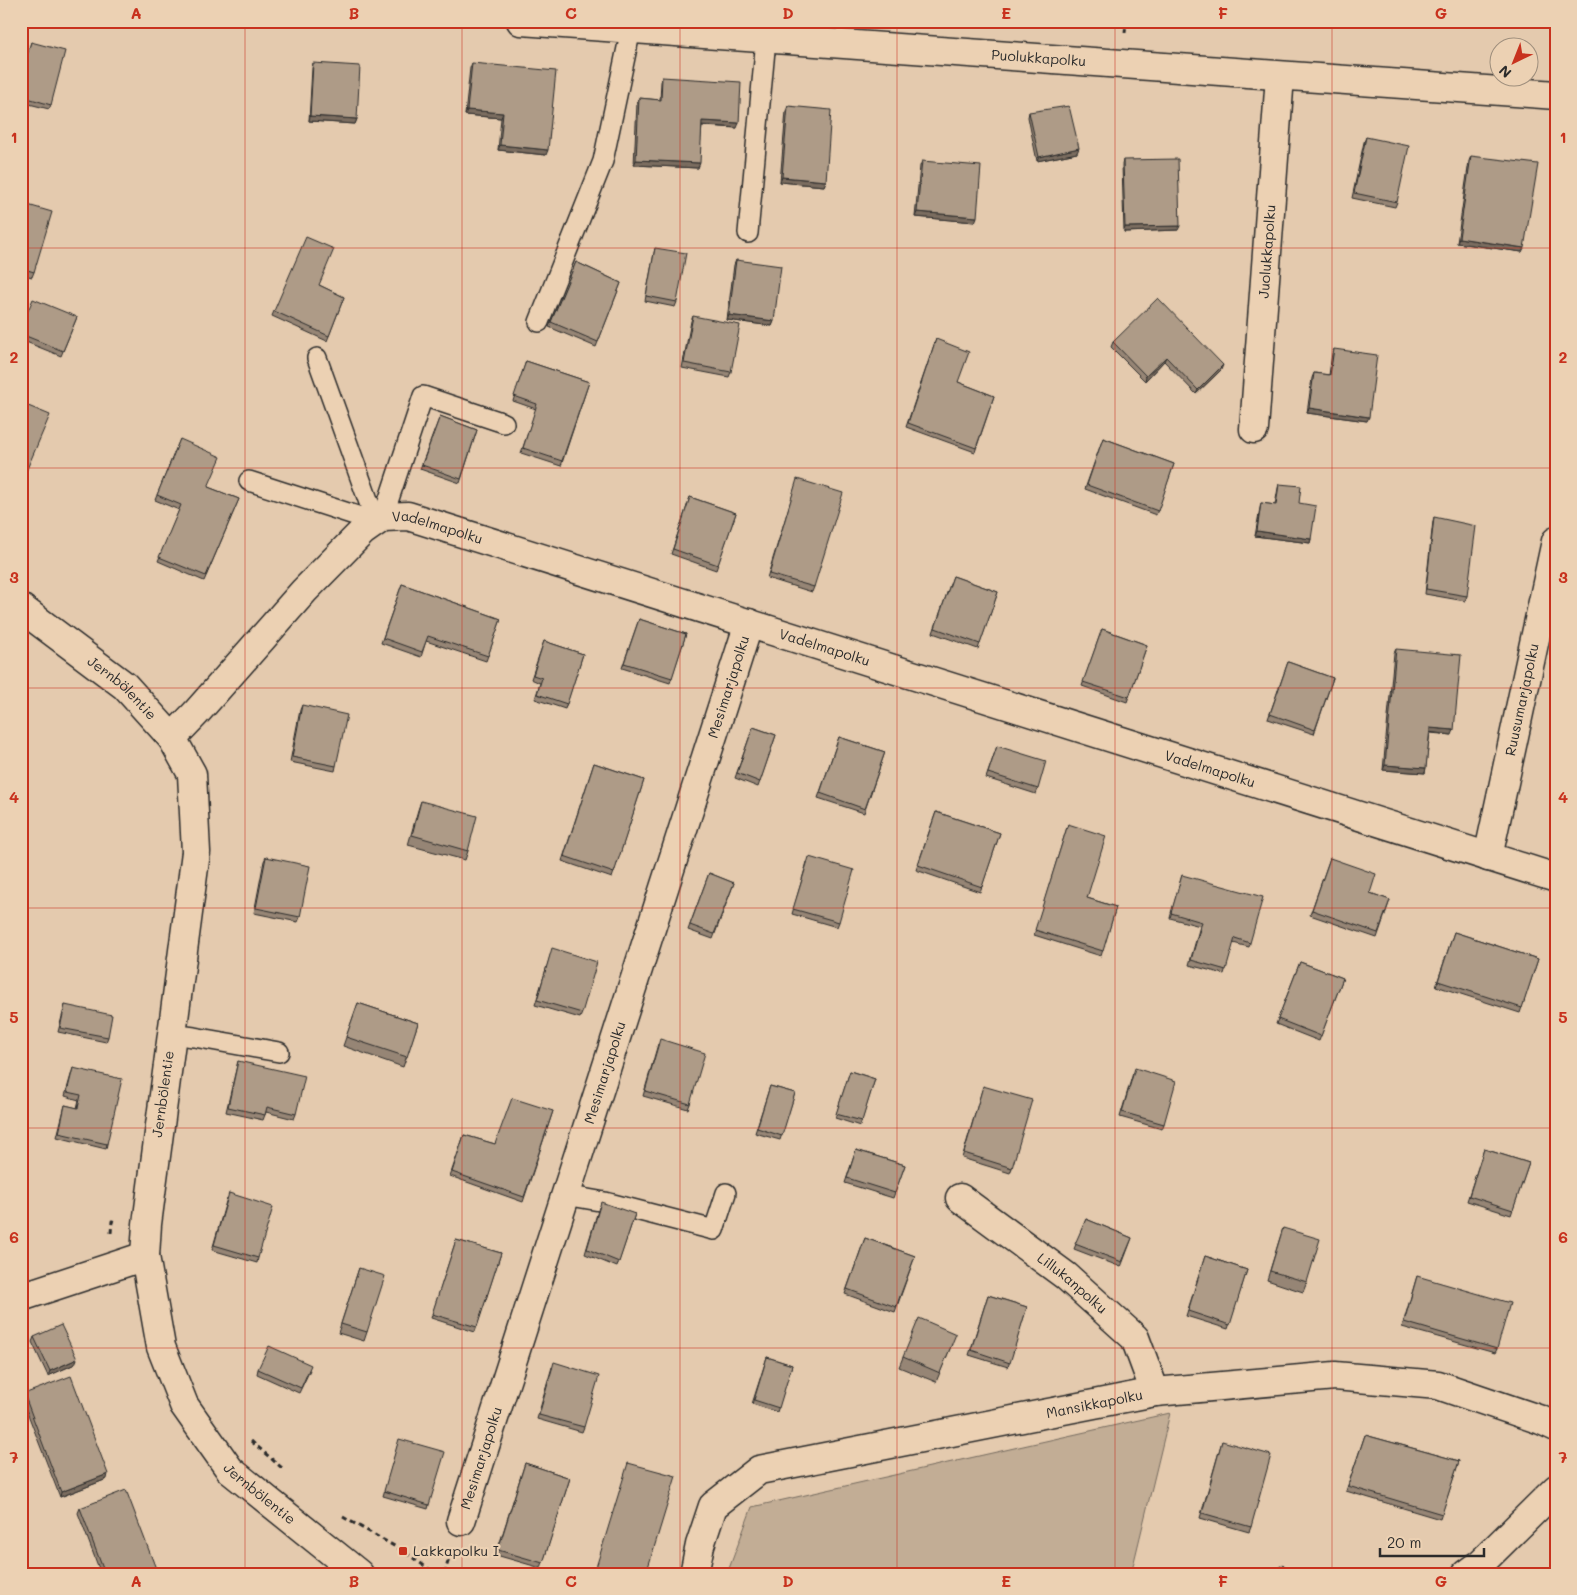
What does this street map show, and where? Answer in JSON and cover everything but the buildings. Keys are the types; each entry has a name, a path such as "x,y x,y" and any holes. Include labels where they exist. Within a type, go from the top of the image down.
{"street":[{"name":"Puolukkapolku","path":"521,21 1556,95"},
{"name":"Juolukkapolku","path":"1254,429 1280,76"},
{"name":"Vadelmapolku","path":"172,738 304,590 363,531 380,519 408,516 1556,878"},
{"name":"Ruusumarjapolku","path":"1488,857 1556,541"},
{"name":"Jernbölentie","path":"21,608 125,686 172,738 192,774 196,852 148,1211 145,1256 161,1347 184,1405 230,1470 360,1574"},
{"name":"Mesimarjapolku","path":"461,1521 749,623"},
{"name":"Lillukanpolku","path":"960,1198 1066,1276 1135,1338 1155,1392"},
{"path":"21,1297 145,1256"},
{"name":"Mansikkapolku","path":"694,1574 700,1545 713,1506 759,1470 1155,1392 1335,1376 1438,1385 1541,1420 1556,1427"},
{"path":"1466,1574 1481,1563 1556,1489"}],"lane":[{"path":"539,322 603,161 631,29"},
{"path":"748,233 766,39"},
{"path":"317,358 380,519"},
{"path":"380,519 423,396 504,423"},
{"path":"249,481 380,519"},
{"path":"172,1034 194,1036 278,1052"},
{"path":"565,1195 605,1202 714,1230 726,1193"}],"path":[{"path":"250,1440 285,1470"},
{"path":"335,1513 403,1551 436,1574"}],"shaded area":[{"path":"1170,1413 1133,1566 1137,1574 727,1574 752,1507"}],"place":[{"name":"Lakkapolku I","path":"403,1551"}]}
